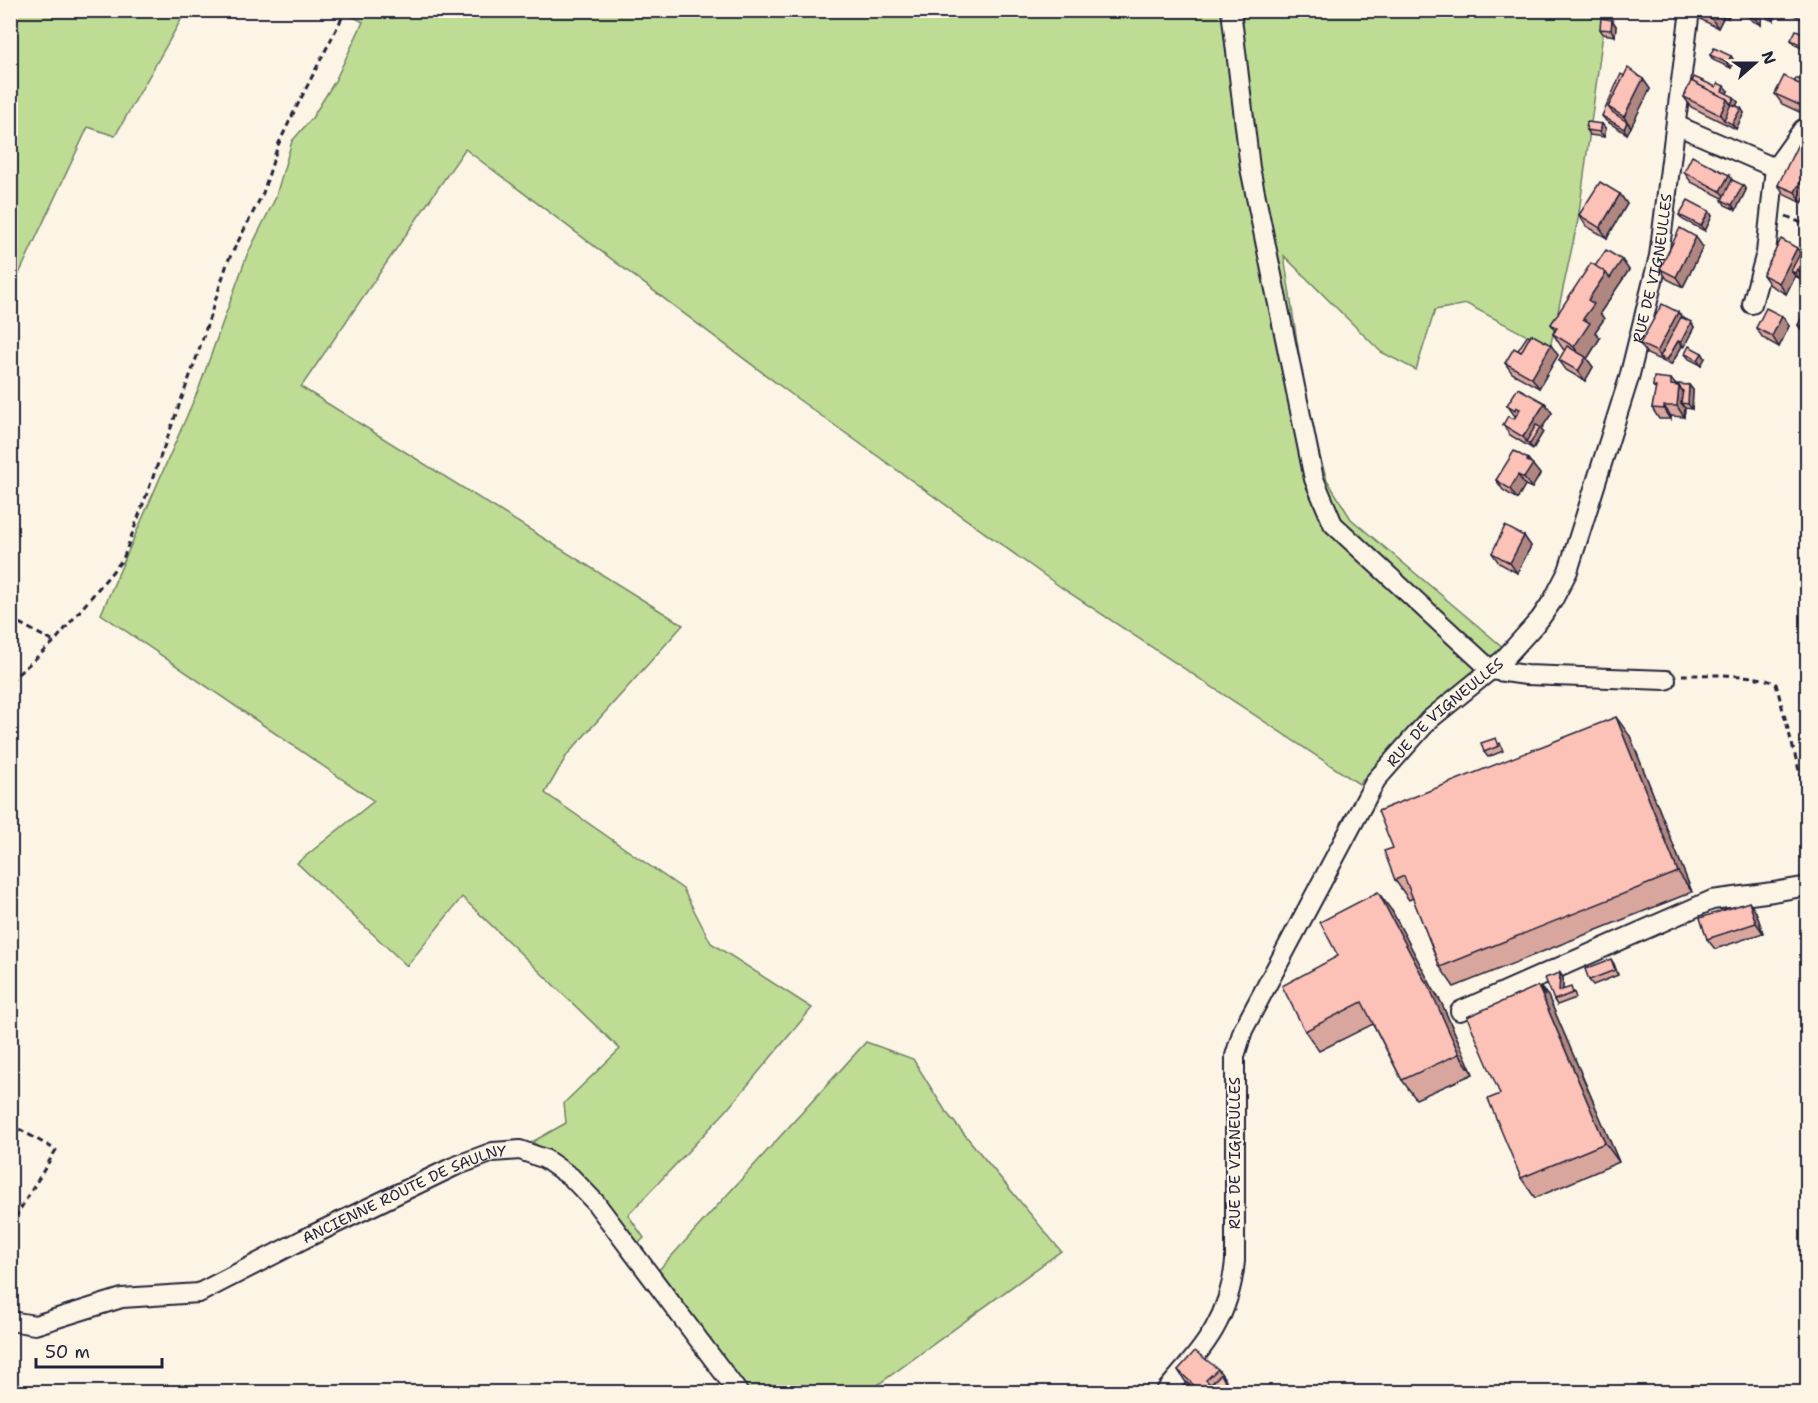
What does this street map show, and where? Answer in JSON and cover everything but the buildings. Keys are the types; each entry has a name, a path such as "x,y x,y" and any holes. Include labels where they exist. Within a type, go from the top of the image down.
{"street":[{"path":"1231,10 1250,168 1314,479 1333,524 1491,670 1526,675 1666,680"},
{"name":"RUE DE VIGNEULLES","path":"1165,1392 1219,1324 1233,1282 1235,1262 1235,1056 1244,1030 1376,780 1429,720 1503,660 1540,619 1558,590 1575,552 1629,378 1659,256 1690,10"},
{"path":"1676,125 1775,168"},
{"path":"1752,304 1766,253 1775,168 1803,129"},
{"path":"1460,1011 1712,900 1808,886"},
{"name":"ANCIENNE ROUTE DE SAULNY","path":"10,1321 35,1325 122,1298 199,1293 453,1167 493,1152 520,1150 545,1159 571,1177 594,1202 738,1392"}],"path":[{"path":"10,681 54,642 123,559 195,362 228,261 263,193 279,145 293,114 346,10"},
{"path":"1771,209 1808,226"},
{"path":"10,618 54,642"},
{"path":"1666,680 1682,675 1710,675 1751,677 1770,680 1776,684 1808,804"},
{"path":"10,1124 56,1150 10,1226"}],"green space":[{"path":"11,10 186,11 115,136 88,127 11,291"},
{"path":"343,11 1606,11 1578,220 1550,348 1467,304 1435,310 1416,370 1381,352 1284,256 1309,420 1327,480 1351,519 1504,648 1422,721 1359,784 1062,588 795,397 465,149 301,387 683,625 567,755 545,793 683,889 711,943 812,1008 726,1111 628,1215 644,1238 636,1246 553,1155 532,1142 566,1123 564,1103 620,1049 462,897 407,966 297,863 374,801 101,614 199,388 247,255 275,199 292,141 312,118 335,81 363,22"},
{"path":"866,1042 913,1059 946,1112 1061,1251 868,1392 749,1392 657,1272"}]}
